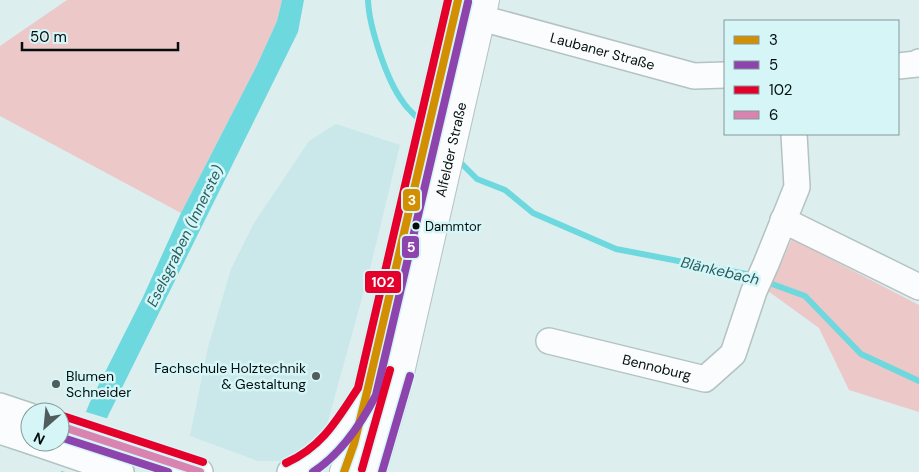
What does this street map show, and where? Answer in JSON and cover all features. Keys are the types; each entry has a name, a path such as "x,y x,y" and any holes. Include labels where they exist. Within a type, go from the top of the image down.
{"main road":[{"name":"Alfelder Straße","path":"344,472 354,444 367,392 458,0"},
{"name":"Alfelder Straße","path":"372,472 396,390 483,9"}],"street":[{"name":"Laubaner Straße","path":"483,9 694,76 724,75"},
{"path":"899,66 917,64 919,62"},
{"name":"Bennoburg","path":"549,341 705,379 733,354 754,291 797,187 794,135"},
{"path":"783,220 919,288"},
{"path":"290,472 311,462 326,450 335,440 367,392"},
{"path":"0,406 20,413"},
{"path":"0,431 20,438"},
{"path":"70,437 126,447 200,472"},
{"path":"70,441 119,472"}],"shaded area":[{"path":"67,0 282,0 277,21 257,65 181,213 0,116 0,46"},
{"path":"336,124 400,145 370,269 325,432 284,461 258,461 190,436 208,347 231,269 254,223 309,141"},
{"path":"792,239 919,305 919,412 849,390 819,328 768,291"}],"water":[{"name":"Eselsgraben (Innerste)","path":"282,0 304,0 298,32 108,416 86,472 61,472 90,402 143,297 181,213 257,65 277,21"}],"pier":[{"path":"83,411 109,419 89,472 65,472 59,470 66,452 70,452 70,443"}],"waterway":[{"path":"368,0 375,39 385,68 405,105 422,122"},
{"name":"Blänkebach","path":"456,158 477,179 505,190 533,213 616,249 754,277"},
{"name":"Blänkebach","path":"764,281 805,296 861,354 919,381"}],"transit line":[{"name":"102","path":"286,463 309,449 328,432 358,388 448,0"},
{"name":"3","path":"344,472 354,444 367,392 458,0"},
{"name":"5","path":"313,472 333,456 349,438 364,417 376,395 468,2"},
{"name":"102","path":"362,469 390,370"},
{"name":"5","path":"382,472 410,376"},
{"name":"102","path":"70,418 203,462"},
{"name":"6","path":"70,429 200,472"},
{"name":"5","path":"70,440 168,472"}],"place":[{"name":"Dammtor","path":"416,226"},
{"name":"Fachschule Holztechnik & Gestaltung","path":"316,376"},
{"name":"Blumen Schneider","path":"56,384"}]}
